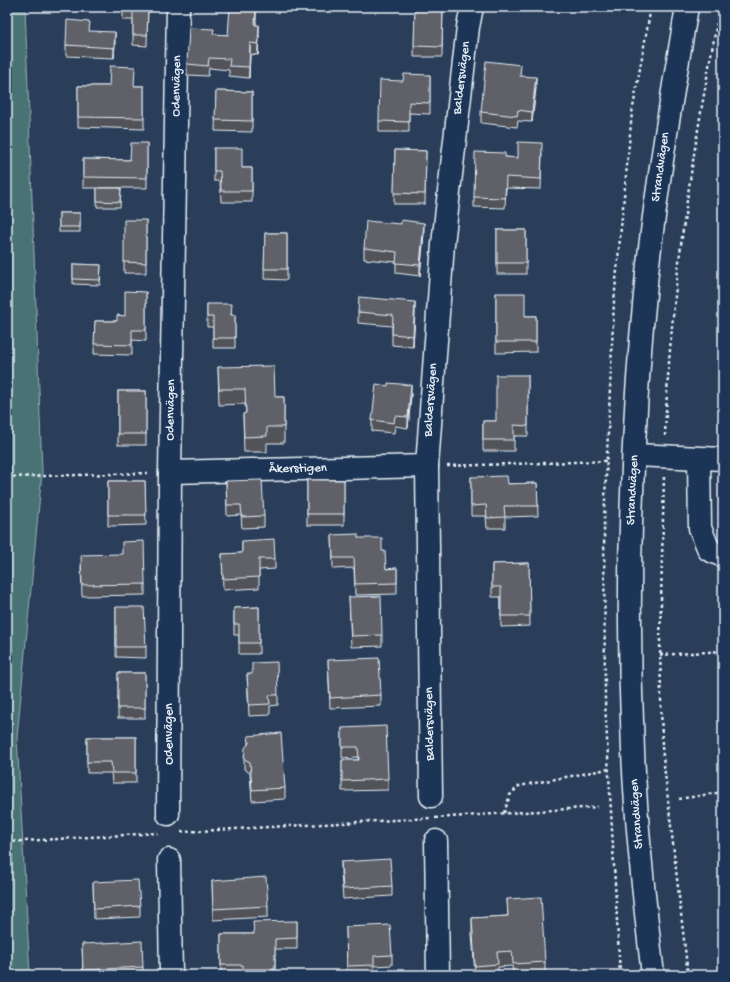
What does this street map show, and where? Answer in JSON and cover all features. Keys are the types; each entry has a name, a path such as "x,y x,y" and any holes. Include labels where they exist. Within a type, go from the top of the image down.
{"street":[{"name":"Odenvägen","path":"168,814 170,472 178,7"},
{"name":"Baldersvägen","path":"431,796 426,466 443,244 468,27 472,7"},
{"name":"Strandvägen","path":"653,975 638,842 633,750 630,567 639,374 647,273 658,189 687,7"},
{"path":"635,454 699,459 723,459"},
{"path":"699,459 700,528 709,550 723,556"},
{"name":"Åkerstigen","path":"170,472 426,466"},
{"path":"436,841 438,975"},
{"path":"169,860 171,975"}],"path":[{"path":"688,975 662,746 660,655 664,456 676,274 697,131 720,7"},
{"path":"426,466 606,461"},
{"path":"7,477 170,472"},
{"path":"660,655 723,651"},
{"path":"504,813 510,795 519,786 608,769"},
{"path":"679,799 723,792"},
{"path":"168,814 174,823 174,832 598,807"},
{"path":"7,842 158,833"}],"green space":[{"path":"7,7 25,7 42,472 17,737 30,975 7,975"}],"building":[{"path":"123,7 148,7 147,35 133,35 133,9 123,9"},
{"path":"230,7 256,7 255,25 259,25 258,44 250,43 249,67 229,66 230,59 209,58 208,66 187,64 189,28 214,29 213,34 228,35"},
{"path":"415,7 443,7 442,47 414,46"},
{"path":"67,20 90,22 89,31 115,32 114,48 66,45"},
{"path":"486,61 521,65 520,76 536,77 532,112 518,110 517,116 481,112"},
{"path":"110,66 135,67 134,86 144,86 144,118 78,117 78,86 109,86"},
{"path":"404,74 430,75 430,103 409,102 409,122 379,121 380,80 403,81"},
{"path":"216,91 252,92 252,121 215,120"},
{"path":"518,142 542,143 541,179 506,177 505,198 474,197 475,152 505,153 505,157 518,158"},
{"path":"131,143 147,143 147,178 83,177 83,159 130,160"},
{"path":"214,148 242,148 242,168 252,168 252,191 221,191 220,171 214,171"},
{"path":"395,150 426,151 425,194 394,193"},
{"path":"97,188 121,188 120,202 97,201"},
{"path":"59,213 80,213 80,227 59,227"},
{"path":"124,220 146,220 146,263 124,262"},
{"path":"401,220 424,223 420,265 396,263 397,252 364,248 366,221 401,224"},
{"path":"497,230 526,230 526,263 497,263"},
{"path":"265,233 287,233 287,269 264,269"},
{"path":"73,264 101,265 100,280 73,279"},
{"path":"125,291 146,292 146,330 132,330 132,345 94,344 95,321 117,321 117,315 125,316"},
{"path":"496,293 525,293 525,316 536,316 536,342 496,342"},
{"path":"359,297 415,302 413,336 392,334 393,315 358,312"},
{"path":"207,304 232,304 231,315 235,315 235,338 213,338 213,317 207,317"},
{"path":"274,366 275,397 284,397 284,427 267,427 267,436 244,437 243,414 246,413 245,389 219,389 218,367"},
{"path":"496,375 528,375 528,426 514,425 514,440 483,440 483,421 496,421"},
{"path":"388,383 411,385 408,417 395,416 394,423 372,420 376,384 388,386"},
{"path":"118,391 146,391 146,434 118,434"},
{"path":"507,476 508,484 537,483 538,506 504,506 505,517 487,518 486,505 471,506 471,477"},
{"path":"262,480 264,516 242,517 241,505 227,505 226,481"},
{"path":"307,480 344,480 344,514 307,514"},
{"path":"108,481 145,481 146,515 108,515"},
{"path":"358,534 358,538 382,538 382,551 385,551 386,569 397,568 397,583 355,584 354,558 333,558 332,535"},
{"path":"274,539 275,559 259,559 259,577 223,579 222,554 242,553 242,541"},
{"path":"144,541 145,584 82,585 81,555 122,554 122,542"},
{"path":"529,563 530,616 501,616 501,587 492,587 492,564"},
{"path":"381,596 382,635 351,636 349,597"},
{"path":"116,607 144,607 146,647 116,647"},
{"path":"259,607 259,643 239,643 239,624 234,624 234,608"},
{"path":"379,658 381,695 330,698 328,660"},
{"path":"277,662 278,695 269,695 270,704 249,705 247,674 252,674 252,663"},
{"path":"118,673 145,673 145,708 118,708"},
{"path":"386,726 388,779 342,781 342,760 359,760 358,747 342,747 342,728"},
{"path":"281,733 285,788 252,790 250,762 244,759 245,748 249,743 248,736"},
{"path":"87,737 136,737 136,773 112,773 111,762 87,762"},
{"path":"390,859 392,886 343,889 341,862"},
{"path":"266,877 268,906 213,909 212,881"},
{"path":"138,880 140,906 94,909 93,882"},
{"path":"541,897 545,962 513,964 512,951 497,952 498,964 475,966 472,918 508,916 507,899"},
{"path":"297,921 297,938 275,939 275,969 243,969 243,965 221,965 221,934 254,934 253,922"},
{"path":"390,925 392,955 374,956 374,965 347,966 346,927"},
{"path":"142,941 143,967 83,970 82,944"},
{"path":"143,972 143,975 119,975 118,973"},
{"path":"543,972 543,975 478,975 478,974"}]}
